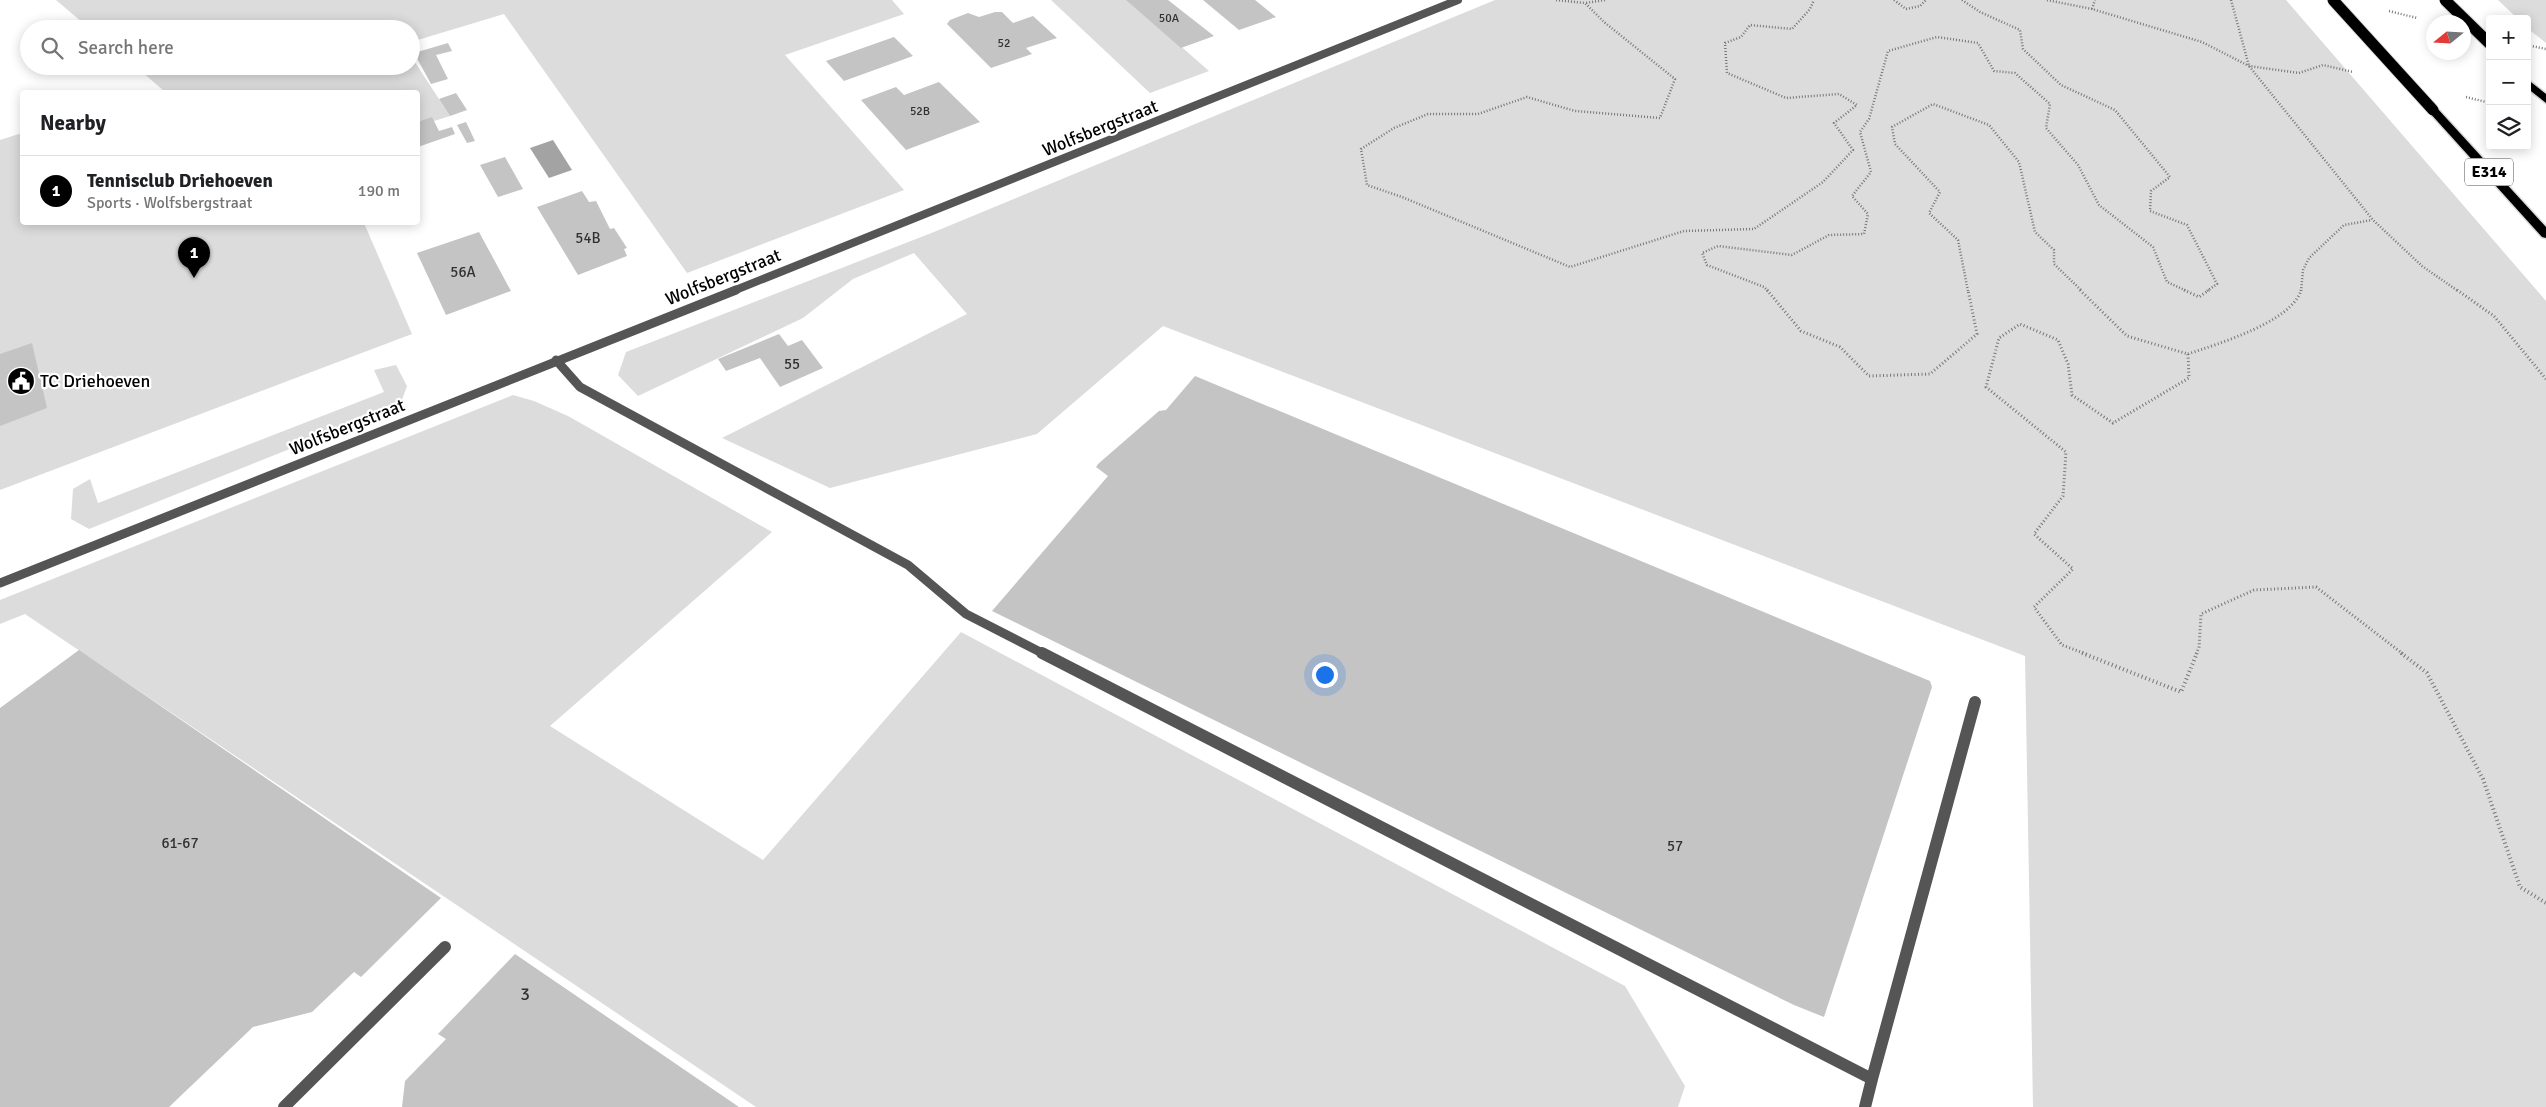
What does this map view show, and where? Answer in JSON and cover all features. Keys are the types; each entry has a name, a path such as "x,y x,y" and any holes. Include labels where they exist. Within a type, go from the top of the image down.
{"highway":[{"name":"E314","path":"2333,0 2546,234"},
{"path":"2445,0 2486,40"},
{"path":"2531,86 2546,100"}],"street":[{"name":"Wolfsbergstraat","path":"0,583 556,360 1133,132 1458,0"},
{"path":"556,360 580,387 908,565 966,614 1872,1080"},
{"path":"1865,1107 1975,702"},
{"path":"284,1107 445,947"}],"path":[{"path":"1556,0 1585,3 1605,0"},
{"path":"1585,3 1604,22 1675,79 1660,118 1576,111 1527,97 1478,114 1428,114 1394,128 1362,149 1367,185 1402,197 1570,267 1684,230 1754,229 1823,182 1853,150 1834,123 1858,105 1839,94 1786,98 1727,73 1725,43 1741,37 1750,25 1792,29 1810,9 1814,0"},
{"path":"1894,0 1906,9 1920,6 1926,0"},
{"path":"1962,0 1968,7 2020,30 2023,49 2061,85 2115,110 2148,153 2170,176 2151,191 2150,211 2187,225 2217,284 2199,297 2167,282 2153,247 2099,205 2078,165 2046,128 2050,104 2015,73 1994,71 1978,43 1937,37 1888,51 1869,119 1860,132 1871,172 1852,196 1868,214 1864,234 1828,234 1792,255 1718,246 1702,253 1708,264 1764,287 1801,331 1840,347 1869,376 1930,374 1977,334 1958,240 1930,214 1940,192 1895,144 1892,127 1934,104 1989,125 2019,162 2035,232 2054,250 2054,264 2127,336 2188,354 2228,341 2279,315 2299,297 2306,262 2338,234 2344,225 2373,220"},
{"path":"2047,0 2092,9 2202,42 2249,66 2299,73 2323,65 2360,74"},
{"path":"2092,9 2095,0"},
{"path":"2231,0 2249,66 2373,220 2422,266 2494,316 2546,379"},
{"path":"2531,46 2546,49"},
{"path":"2462,96 2486,101"},
{"path":"2188,354 2190,378 2113,423 2072,395 2068,364 2058,340 2020,324 1999,338 1986,387 2066,452 2063,496 2034,534 2073,569 2034,607 2062,645 2181,692 2199,648 2201,614 2254,590 2316,588 2427,673 2484,779 2520,887 2546,902"}],"shaded area":[{"path":"56,0 892,0 904,14 785,55 904,190 687,273 504,14 420,39 420,20 79,20"},
{"path":"1051,0 1128,0 1209,71 1150,93"},
{"path":"1495,0 2286,0 2546,301 2546,1107 2033,1107 2025,656 1163,326 1037,434 830,488 722,438 967,314 914,253 853,279 803,318 638,396 618,375 626,352 934,232"},
{"path":"2498,0 2546,0 2546,43 2531,31 2531,15 2514,15"},
{"path":"420,70 450,116 420,125 420,90 163,90 145,75 420,75"},
{"path":"20,134 20,225 365,225 412,334 0,490 0,140"},
{"path":"553,140 572,170 549,178 530,148"},
{"path":"396,365 407,386 400,405 89,529 71,519 73,489 90,479 98,503 384,392 374,370"},
{"path":"513,395 534,401 568,416 772,532 550,726 763,860 961,632 1625,986 1685,1086 1678,1107 756,1107 25,614 0,624 0,600"}],"building":[{"path":"1126,0 1168,0 1214,36 1181,48"},
{"path":"1203,0 1255,0 1276,17 1239,30"},
{"path":"1002,12 1013,23 1033,16 1057,38 1026,48 1032,54 991,68 947,24 950,20 968,13 979,17"},
{"path":"894,37 913,56 844,81 826,61"},
{"path":"448,43 452,51 436,55 448,79 431,84 420,64 420,51"},
{"path":"939,82 980,122 906,150 861,100 896,87 904,95"},
{"path":"456,93 467,110 450,116 439,99"},
{"path":"432,117 439,131 452,127 455,134 420,146 420,121"},
{"path":"466,122 475,141 467,143 457,125"},
{"path":"505,157 523,189 498,197 480,165"},
{"path":"582,191 589,202 596,201 610,229 614,228 627,248 624,249 627,256 578,275 537,207"},
{"path":"479,232 511,291 446,315 417,253"},
{"path":"779,334 788,346 802,340 823,368 780,387 760,358 726,371 718,359"},
{"name":"TC Driehoeven","path":"32,343 47,408 0,426 0,354"},
{"path":"1195,376 1930,681 1932,687 1824,1017 1794,1005 992,611 1108,476 1096,467 1098,464 1159,411 1166,410"},
{"path":"79,650 441,898 361,977 354,972 312,1012 253,1027 169,1107 0,1107 0,708"},
{"path":"515,954 739,1107 402,1107 405,1081 446,1039 438,1034"}],"place":[{"name":"Tennisclub Driehoeven","path":"194,278"},
{"name":"TC Driehoeven","path":"21,381"}]}
